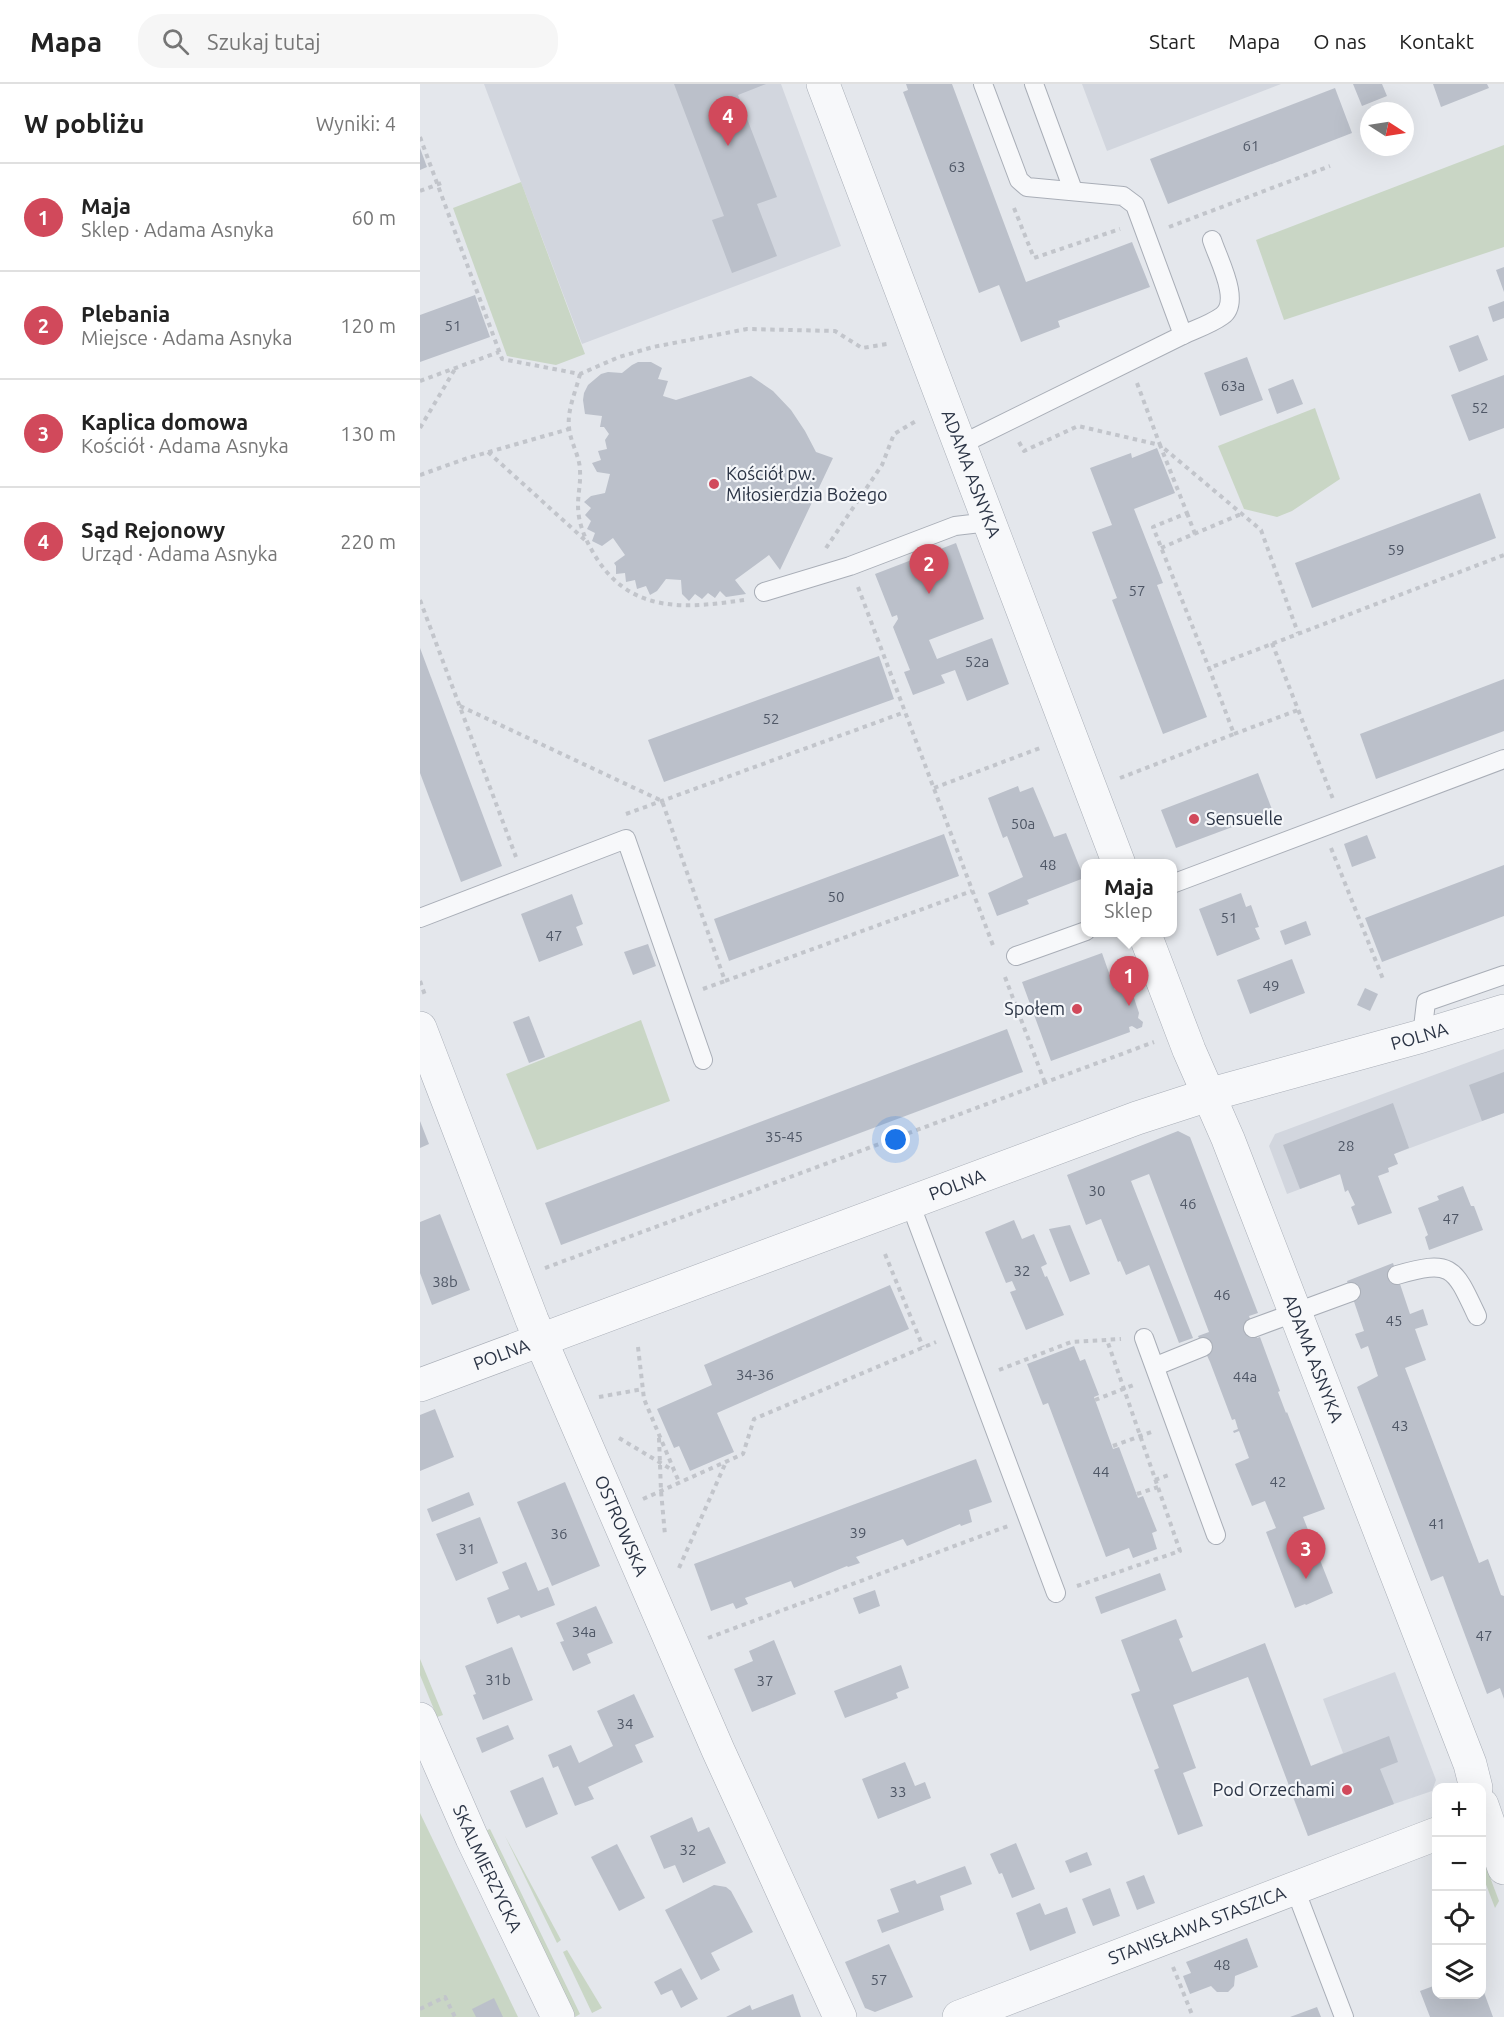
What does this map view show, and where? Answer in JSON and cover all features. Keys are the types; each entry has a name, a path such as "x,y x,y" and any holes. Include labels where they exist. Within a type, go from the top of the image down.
{"street":[{"name":"ADAMA ASNYKA","path":"823,84 1117,859"},
{"name":"ADAMA ASNYKA","path":"1146,937 1189,1050 1228,1138 1477,1783"},
{"name":"POLNA","path":"420,1385 1137,1118 1208,1095 1504,1011"},
{"name":"OSTROWSKA","path":"420,1028 541,1340 718,1750 840,2017"},
{"name":"SKALMIERZYCKA","path":"420,1719 472,1838 556,2016"},
{"name":"ADAMA ASNYKA","path":"1486,1807 1504,1868"},
{"name":"STANISŁAWA STASZICA","path":"959,2017 1432,1836"}],"lane":[{"path":"983,84 1019,180 1027,187 1123,196 1135,205 1184,335"},
{"path":"1034,84 1073,190"},
{"path":"960,445 1224,315 1231,307 1232,295 1212,240"},
{"path":"764,592 850,566 955,526 989,522"},
{"path":"1177,883 1504,759"},
{"path":"420,918 626,839 703,1060"},
{"path":"1016,956 1081,933"},
{"path":"1422,1036 1426,1002 1504,975"},
{"path":"910,1203 1056,1593"},
{"path":"1397,1275 1424,1267 1439,1267 1451,1271 1460,1280 1477,1316"},
{"path":"1253,1328 1350,1292"},
{"path":"1144,1338 1216,1535"},
{"path":"1157,1370 1203,1347"},
{"path":"1295,1889 1344,2017"}],"path":[{"path":"420,137 502,359 580,374 619,357 653,347 747,329 835,332 862,348 887,344"},
{"path":"1013,204 1034,258 1130,225 1135,240 1330,166"},
{"path":"420,191 444,182"},
{"path":"420,381 499,352"},
{"path":"1129,362 1195,534"},
{"path":"420,428 456,368"},
{"path":"580,374 569,415 569,429 580,464 581,475 577,500 579,520 586,542"},
{"path":"805,580 867,490 882,465 894,434 916,421"},
{"path":"1010,421 1024,452 1078,426 1160,445 1261,530 1298,633"},
{"path":"420,474 569,429"},
{"path":"488,452 586,542 613,580 631,593 646,600 696,605 747,599 764,592"},
{"path":"1187,513 1154,527 1234,734"},
{"path":"1161,548 1241,514"},
{"path":"1209,668 1504,555"},
{"path":"850,566 995,952"},
{"path":"420,600 519,865"},
{"path":"1272,643 1341,821"},
{"path":"459,706 662,801 725,981 972,891"},
{"path":"1091,789 1298,710"},
{"path":"620,816 905,712"},
{"path":"934,788 1040,748"},
{"path":"1323,829 1383,979"},
{"path":"515,855 526,851"},
{"path":"1003,974 1045,1083"},
{"path":"516,1280 1156,1042"},
{"path":"885,1254 923,1347"},
{"path":"640,1500 743,1454 754,1419 959,1332"},
{"path":"976,1378 1071,1342 1144,1338"},
{"path":"1056,1593 1180,1551 1107,1340"},
{"path":"638,1347 644,1399 679,1482"},
{"path":"1095,1400 1124,1389 1157,1370"},
{"path":"597,1398 643,1389"},
{"path":"1113,1446 1176,1424"},
{"path":"659,1434 665,1535"},
{"path":"614,1435 675,1472"},
{"path":"679,1568 727,1461"},
{"path":"1137,1494 1158,1487"},
{"path":"708,1638 1028,1519"},
{"path":"1172,1964 1193,2017"},
{"path":"420,2009 445,1997 455,2017"}],"shaded area":[{"path":"484,84 781,84 841,246 582,344"},
{"path":"1082,84 1281,84 1107,151"},
{"path":"1504,1049 1504,1113 1287,1194 1269,1146 1275,1134"},
{"path":"1395,1672 1436,1780 1432,1783 1432,1791 1308,1836 1292,1795 1319,1785 1311,1766 1343,1753 1323,1699"}],"green space":[{"path":"1504,145 1504,247 1284,320 1256,240"},
{"path":"521,182 585,354 556,365 507,356 453,208"},
{"path":"1315,408 1340,479 1292,511 1277,517 1244,509 1218,446"},
{"path":"641,1020 670,1101 537,1150 506,1074"},
{"path":"420,1659 443,1715 437,1717 420,1675"},
{"path":"420,1813 518,2017 420,2017"},
{"path":"490,1829 580,2014 575,2017 485,1831"},
{"path":"505,1836 561,1940 557,1943"},
{"path":"1486,1867 1499,1901 1495,1908 1486,1884"},
{"path":"567,1950 602,2008 592,2013 563,1952"}],"building":[{"path":"674,84 766,84 738,95 777,197 757,204 777,256 732,273 712,220 724,216"},
{"path":"906,84 952,84 1026,282 1132,242 1150,287 1058,321 1060,327 1021,342 999,285 979,293 903,92 908,90"},
{"path":"1353,84 1382,84 1387,96 1372,102 1360,102"},
{"path":"1433,84 1487,84 1489,88 1441,107"},
{"path":"1335,88 1352,133 1168,204 1150,159"},
{"path":"420,148 427,167 420,170"},
{"path":"1504,267 1504,292 1496,270"},
{"path":"475,295 490,337 420,362 420,315"},
{"path":"1504,301 1504,318 1493,322 1488,307"},
{"path":"1478,335 1488,360 1459,372 1449,346"},
{"path":"1247,357 1263,400 1220,416 1204,373"},
{"name":"Kościół pw. Miłosierdzia Bożego","path":"638,362 651,362 662,368 658,379 668,381 663,396 676,400 751,376 773,391 791,410 816,452 833,458 780,570 769,555 735,580 746,594 726,597 720,591 715,598 708,593 702,599 695,594 689,601 682,594 681,580 666,579 657,591 650,595 646,586 637,589 635,580 626,582 625,573 616,574 614,563 625,555 613,538 602,546 592,541 595,533 587,529 591,521 585,515 591,508 584,502 591,496 605,493 610,474 597,472 592,463 601,460 598,451 607,449 605,440 609,434 604,427 600,427 602,416 585,414 584,393 588,385 601,374 622,373"},
{"path":"1504,375 1504,428 1469,441 1451,395"},
{"path":"1293,379 1303,404 1277,414 1268,389"},
{"path":"1157,448 1175,493 1134,509 1163,583 1157,585 1207,717 1163,734 1112,600 1117,598 1092,532 1112,525 1090,468 1131,453 1132,458"},
{"path":"1480,493 1496,538 1312,608 1295,563"},
{"path":"956,543 984,619 929,640 937,659 992,638 1009,684 967,701 955,670 941,675 945,683 913,695 904,672 910,670 893,627 898,619 897,615 892,617 875,574"},
{"path":"420,648 502,866 461,882 420,773"},
{"path":"879,656 894,699 664,782 648,740"},
{"path":"1504,679 1504,731 1376,779 1360,734"},
{"path":"1258,773 1273,812 1176,848 1161,810"},
{"path":"1018,786 1020,792 1033,787 1054,837 1066,833 1081,870 1081,879 1027,900 1029,904 997,916 988,893 1023,877 1007,836 1003,838 988,798"},
{"path":"944,834 959,876 729,961 714,919"},
{"path":"1367,835 1376,858 1352,867 1344,844"},
{"path":"1504,865 1504,916 1382,962 1365,918"},
{"path":"1241,893 1246,907 1251,905 1259,927 1255,928 1260,939 1217,956 1199,909"},
{"path":"572,894 583,924 576,927 583,945 539,962 521,914"},
{"path":"1306,921 1311,935 1285,945 1280,931"},
{"path":"648,944 656,966 633,975 624,952"},
{"name":"Społem","path":"1102,953 1115,990 1126,986 1131,989 1130,995 1134,998 1139,1013 1138,1018 1143,1022 1142,1027 1137,1029 1129,1027 1130,1032 1051,1061 1022,982"},
{"path":"1292,959 1305,993 1250,1014 1237,980"},
{"path":"1365,988 1378,994 1370,1011 1357,1005"},
{"path":"529,1016 545,1057 529,1063 513,1022"},
{"path":"1007,1029 1023,1072 561,1245 545,1203"},
{"path":"1504,1072 1504,1113 1482,1121 1469,1085"},
{"path":"1393,1103 1409,1148 1394,1154 1398,1164 1388,1168 1389,1172 1378,1176 1392,1213 1358,1225 1351,1207 1355,1205 1348,1190 1345,1192 1340,1174 1300,1189 1283,1145"},
{"path":"420,1121 429,1144 420,1148"},
{"path":"1178,1131 1190,1137 1258,1313 1249,1316 1257,1338 1260,1337 1280,1391 1278,1392 1325,1509 1303,1517 1333,1593 1295,1608 1266,1532 1276,1528 1265,1501 1252,1506 1235,1464 1249,1458 1239,1431 1234,1433 1233,1431 1238,1429 1235,1419 1232,1420 1198,1336 1209,1332 1149,1174 1131,1181 1193,1338 1179,1343 1149,1265 1126,1275 1120,1261 1118,1262 1101,1219 1086,1225 1067,1175"},
{"path":"1463,1186 1483,1230 1429,1250 1425,1237 1428,1235 1418,1208 1439,1200 1437,1196"},
{"path":"440,1214 470,1290 432,1305 420,1273 420,1222"},
{"path":"1014,1220 1022,1239 1034,1234 1047,1264 1041,1267 1064,1315 1026,1330 1010,1292 1016,1290 1012,1281 1006,1283 985,1232"},
{"path":"1070,1225 1090,1274 1070,1282 1049,1229"},
{"path":"1393,1263 1410,1314 1423,1309 1428,1325 1415,1329 1426,1360 1405,1368 1479,1563 1488,1559 1501,1595 1504,1596 1504,1699 1500,1688 1487,1694 1443,1576 1431,1581 1357,1387 1378,1376 1368,1346 1361,1349 1355,1334 1364,1331 1347,1281"},
{"path":"890,1285 909,1329 717,1413 734,1452 690,1471 679,1446 674,1448 657,1409 712,1385 704,1365"},
{"path":"1074,1346 1080,1361 1085,1359 1099,1395 1094,1397 1113,1449 1119,1447 1138,1498 1143,1496 1157,1531 1152,1533 1157,1549 1133,1558 1129,1548 1106,1557 1048,1403 1043,1405 1027,1364"},
{"path":"435,1409 454,1457 420,1471 420,1415"},
{"path":"976,1459 992,1502 969,1510 972,1522 961,1526 960,1524 907,1546 903,1539 856,1557 860,1563 794,1588 791,1581 745,1598 748,1604 736,1609 733,1603 711,1611 694,1564"},
{"path":"565,1482 600,1566 552,1586 517,1502"},
{"path":"469,1492 474,1505 432,1522 427,1509"},
{"path":"480,1517 498,1563 456,1581 436,1534"},
{"path":"526,1562 538,1591 548,1587 555,1605 497,1624 487,1598 509,1589 502,1572"},
{"path":"1160,1573 1166,1590 1101,1614 1095,1597"},
{"path":"875,1590 880,1606 859,1614 853,1598"},
{"path":"596,1606 613,1643 587,1654 591,1663 573,1671 560,1642 564,1641 556,1623"},
{"path":"1176,1619 1183,1637 1179,1639 1192,1672 1265,1643 1311,1766 1389,1736 1398,1762 1380,1769 1394,1804 1308,1836 1248,1677 1173,1705 1196,1768 1183,1773 1203,1826 1178,1835 1154,1770 1159,1768 1131,1694 1140,1691 1121,1640"},
{"path":"774,1640 796,1694 752,1712 734,1669 753,1661 749,1651"},
{"path":"512,1647 533,1700 483,1720 465,1666"},
{"path":"901,1665 909,1688 896,1693 898,1698 845,1718 834,1691"},
{"path":"634,1694 654,1737 635,1745 643,1762 588,1787 594,1799 575,1806 558,1766 553,1768 548,1755 571,1745 579,1763 613,1746 597,1711"},
{"path":"508,1725 514,1739 482,1753 476,1738"},
{"path":"905,1762 915,1786 925,1782 931,1798 878,1819 862,1779"},
{"path":"543,1777 558,1814 526,1828 510,1791"},
{"path":"692,1817 698,1832 709,1827 726,1863 683,1883 675,1865 664,1869 650,1836"},
{"path":"1016,1843 1035,1889 1012,1898 1002,1873 999,1874 990,1854"},
{"path":"617,1844 645,1898 619,1911 591,1857"},
{"path":"1087,1852 1092,1865 1070,1873 1065,1861"},
{"path":"965,1866 972,1884 940,1896 944,1910 882,1933 877,1920 899,1912 890,1889 915,1880 917,1884"},
{"path":"1144,1875 1155,1903 1137,1910 1126,1882"},
{"path":"714,1885 726,1887 731,1891 753,1932 711,1953 720,1970 701,1980 665,1910"},
{"path":"1110,1888 1120,1916 1093,1926 1082,1899"},
{"path":"1040,1903 1045,1915 1067,1907 1076,1933 1030,1951 1016,1913"},
{"path":"1247,1938 1258,1967 1235,1976 1234,1986 1228,1992 1217,1992 1211,1986 1190,1994 1183,1976 1191,1973 1186,1962"},
{"path":"889,1944 913,1997 875,2012 865,2008 845,1962"},
{"path":"681,1968 698,1999 681,2008 672,1990 661,1995 654,1982"},
{"path":"1432,1986 1432,1999 1486,1998 1493,2017 1430,2017 1420,1991"},
{"path":"793,1994 801,2017 726,2017 750,2005 752,2010"},
{"path":"494,1998 503,2017 476,2017 472,2009"},
{"path":"1317,2007 1321,2017 1290,2017"}],"place":[{"name":"Sąd Rejonowy","path":"728,146"},
{"name":"Kościół pw. Miłosierdzia Bożego","path":"714,484"},
{"name":"Plebania","path":"929,594"},
{"name":"Sensuelle","path":"1194,819"},
{"name":"Maja","path":"1129,1006"},
{"name":"Społem","path":"1077,1009"},
{"name":"Kaplica domowa","path":"1306,1579"},
{"name":"Pod Orzechami","path":"1347,1790"}]}
